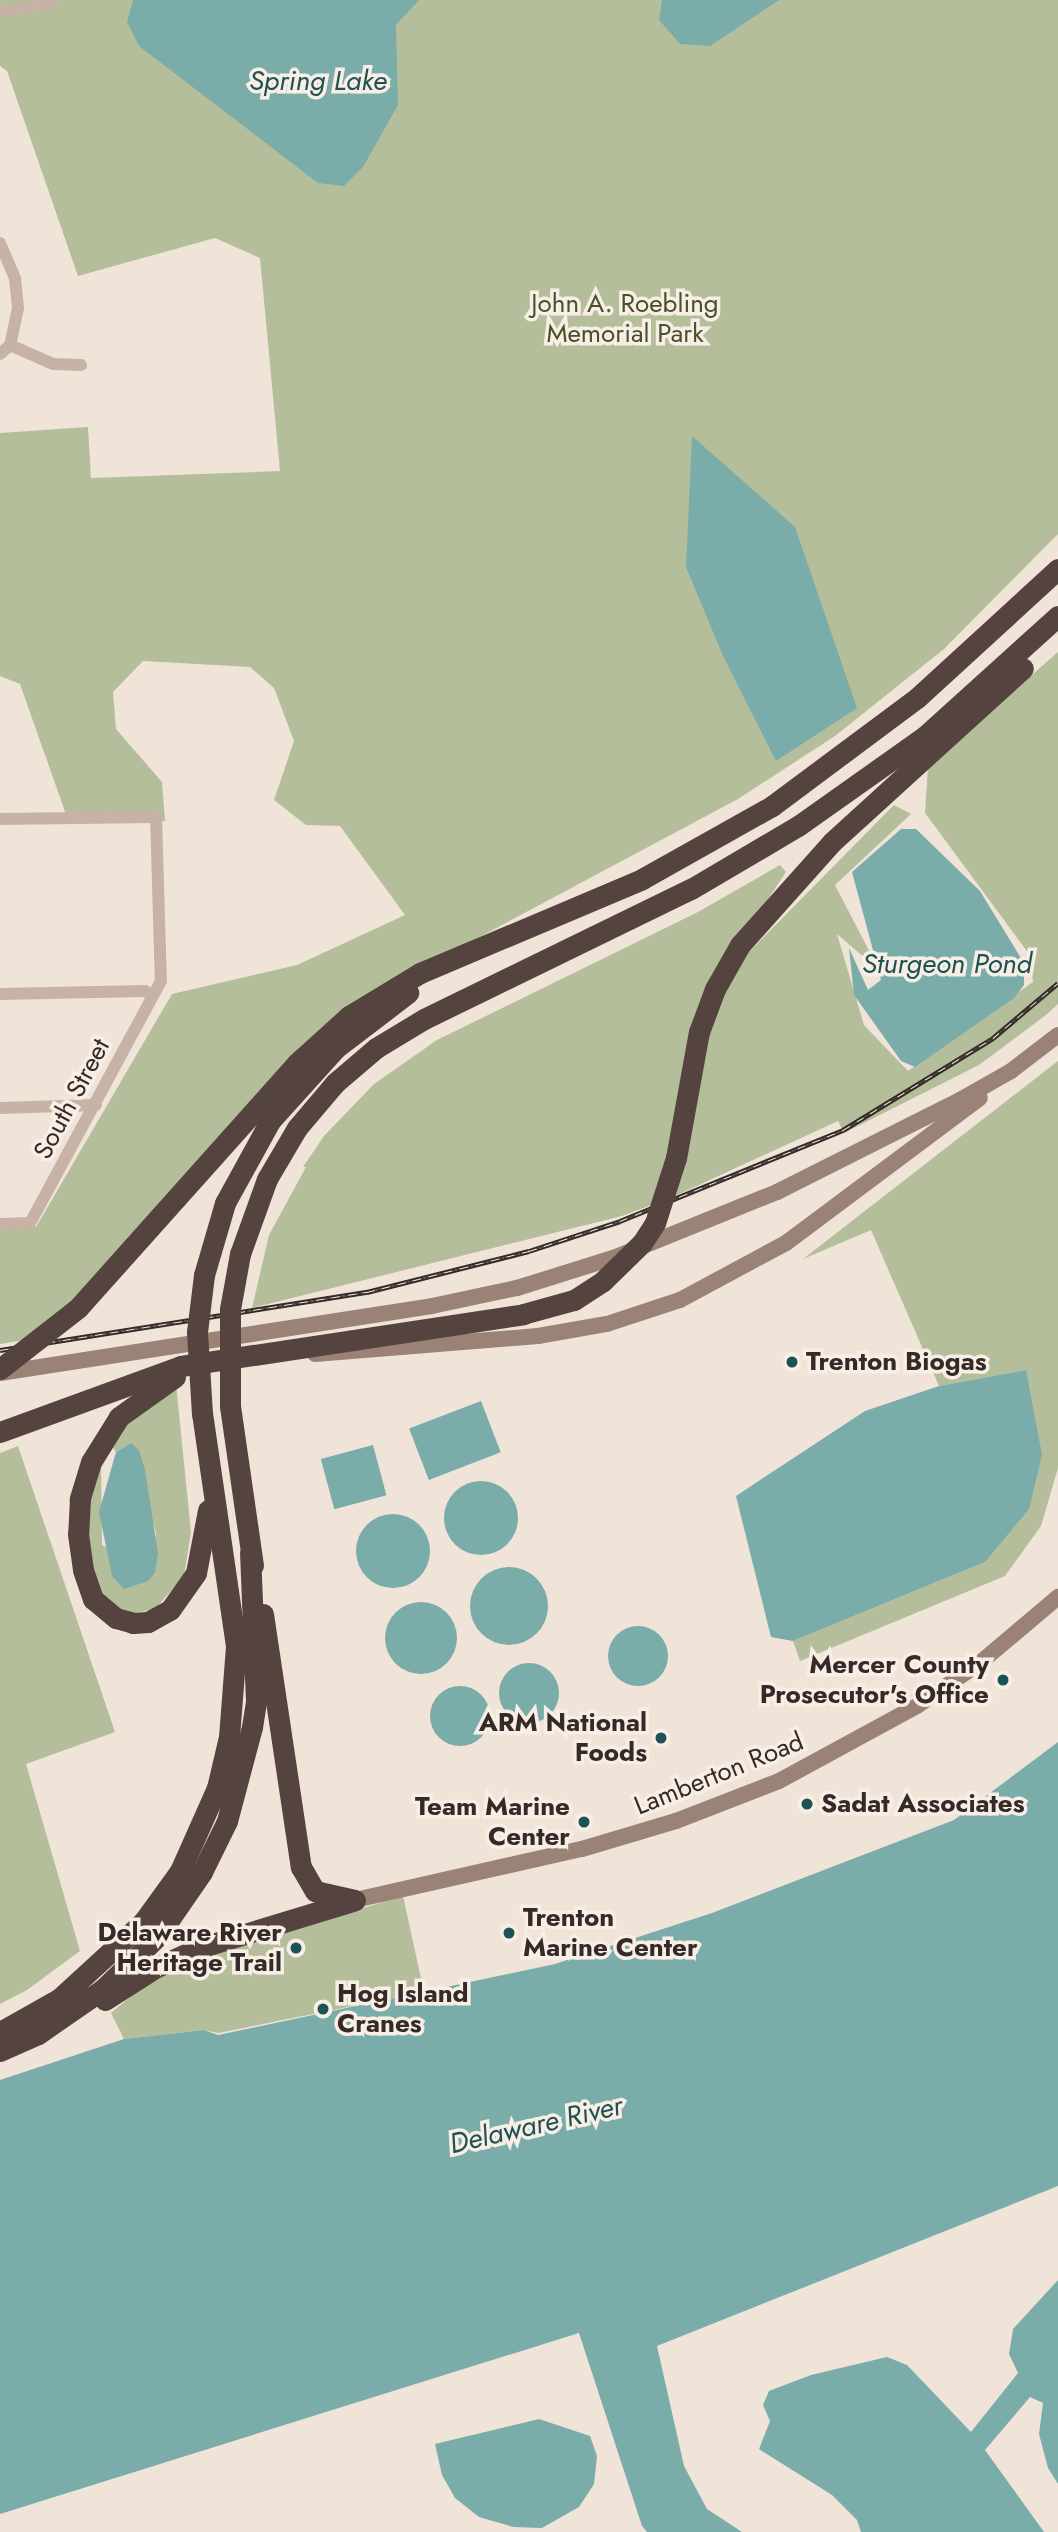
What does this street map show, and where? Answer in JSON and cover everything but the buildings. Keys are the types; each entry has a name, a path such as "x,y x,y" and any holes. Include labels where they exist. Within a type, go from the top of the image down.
{"highway":[{"path":"0,2032 60,1998 144,1921 180,1871 217,1788 229,1737 236,1646 210,1491 197,1332 204,1275 237,1177 270,1121 317,1066 403,996 465,959 680,860 806,783 917,698 1058,569"},
{"path":"355,1900 315,1891 301,1867 276,1683 250,1553 230,1406 230,1309 240,1254 267,1179 297,1128 335,1083 376,1048 425,1019 691,888 798,826 925,736 1058,616"},
{"path":"0,1432 164,1371 556,1307 603,1281 631,1256 655,1223 676,1157 699,1032 715,989 740,945 832,842 989,703 1058,630"},
{"path":"0,1371 78,1308 297,1063 331,1031 409,979 530,928"},
{"path":"210,1362 155,1388 131,1406 109,1430 91,1462 80,1499 78,1534 83,1570 99,1606 124,1621 148,1622 179,1602 200,1561 210,1491"},
{"path":"37,2034 103,1989 158,1936 202,1872 220,1836 244,1766 256,1701 250,1553"},
{"path":"0,2051 37,2034 76,2021 175,1958 355,1900"}],"street":[{"path":"0,11 54,4"},
{"path":"0,243 15,279 18,308 10,345 0,354"},
{"path":"10,345 53,364 81,365"},
{"name":"South Street","path":"0,819 156,817 161,981 30,1223 0,1224"},
{"path":"0,994 145,991 152,996"},
{"path":"237,1359 538,1336 607,1324 680,1300 786,1243 1058,1035"},
{"path":"0,1371 432,1306 517,1288 652,1245 735,1212 1011,1071"},
{"path":"0,1108 96,1105"},
{"name":"Lamberton Road","path":"355,1900 582,1849 676,1821 779,1781 917,1706 981,1662 1058,1597"}],"green space":[{"name":"John A. Roebling Memorial Park","path":"0,0 1058,0 1058,534 944,649 835,736 738,799 384,988 245,1122 222,1164 198,1163 56,1318 31,1339 0,1344 0,1227 36,1227 172,994 297,965 405,915 340,826 306,825 274,800 294,741 274,688 250,667 143,661 113,692 116,729 162,782 165,821 69,823 20,684 0,676 0,433 88,427 91,478 280,471 260,258 215,238 78,276 7,71 0,66"},
{"path":"1058,652 1058,1004 1046,1015 979,1065 844,1133 838,1121 675,1196 622,1216 252,1308 269,1235 306,1167 303,1167 324,1136 374,1084 437,1040 698,912 780,865 786,872 714,980 751,950 894,805 911,814 835,885 879,970 837,934 864,1025 908,1071 1033,982 1029,954 925,813 928,766"},
{"path":"1058,1061 1058,1468 1041,1526 1005,1576 800,1661 793,1641 985,1562 1026,1370 939,1386 871,1230 803,1259"},
{"path":"176,1384 191,1532 184,1576 155,1609 132,1614 107,1606 89,1574 83,1516 101,1460 102,1545 155,1573 156,1533 131,1443 116,1452 110,1443 133,1414"},
{"path":"18,1446 115,1732 26,1764 80,1951 27,1990 0,2004 0,1453"},
{"path":"403,1896 424,1992 218,2033 204,2030 124,2039 111,2013 141,1988 201,1957"}],"water":[{"name":"Spring Lake","path":"133,0 419,0 396,25 398,105 363,167 344,186 318,183 139,46 127,22"},
{"path":"662,0 779,0 710,46 680,44 659,20"},
{"path":"692,436 795,527 857,708 776,761 723,656 686,567"},
{"name":"Sturgeon Pond","path":"901,829 916,829 980,891 1024,963 1024,985 1014,998 915,1067 901,1061 854,995 849,948 868,990 881,980 852,872"},
{"path":"1026,1370 1042,1455 1029,1509 985,1562 793,1641 771,1637 736,1496 865,1411 939,1386"},
{"path":"481,1401 501,1452 429,1480 409,1429"},
{"path":"131,1443 139,1450 145,1470 158,1553 155,1573 148,1581 124,1589 112,1576 99,1512 116,1452"},
{"path":"373,1445 386,1495 334,1509 321,1459"},
{"path":"481,1481 495,1484 507,1492 515,1504 518,1518 515,1532 507,1544 495,1552 481,1555 467,1552 455,1544 447,1532 444,1518 447,1504 455,1492 467,1484"},
{"path":"393,1514 407,1517 419,1525 427,1537 430,1551 427,1565 419,1577 407,1585 393,1588 379,1585 367,1577 359,1565 356,1551 359,1537 367,1525 379,1517"},
{"path":"509,1567 524,1570 537,1578 545,1591 548,1606 545,1621 537,1634 524,1642 509,1645 494,1642 481,1634 473,1621 470,1606 473,1591 481,1578 494,1570"},
{"path":"421,1602 441,1608 451,1618 457,1638 451,1658 441,1668 421,1674 401,1668 391,1658 385,1638 391,1618 401,1608"},
{"path":"638,1626 655,1631 663,1639 668,1656 663,1673 655,1681 638,1686 621,1681 613,1673 608,1656 613,1639 621,1631"},
{"path":"529,1663 546,1668 554,1676 559,1693 554,1710 546,1718 529,1723 512,1718 504,1710 499,1693 504,1676 512,1668"},
{"path":"460,1686 477,1691 485,1699 490,1716 485,1733 477,1741 460,1746 443,1741 435,1733 430,1716 435,1699 443,1691"},
{"name":"Delaware River","path":"1058,1742 1058,2186 657,2346 684,2466 707,2509 742,2532 647,2532 642,2526 579,2333 0,2514 0,2080 124,2039 204,2030 218,2035 555,1964 712,1913 954,1820"},
{"path":"1058,2280 1058,2484 1048,2468 1039,2434 1043,2403 1030,2397 985,2450 1044,2532 861,2532 857,2520 832,2495 759,2449 770,2421 763,2405 769,2391 811,2375 887,2357 907,2365 971,2432 1018,2373 1009,2354 1013,2329"},
{"path":"539,2419 590,2436 597,2456 594,2484 579,2507 542,2528 513,2527 479,2517 455,2498 442,2475 435,2444"}],"railway":[{"path":"0,1350 367,1292 529,1251 620,1221 843,1130 993,1038 1058,983"}],"place":[{"name":"Trenton Biogas","path":"792,1362"},
{"name":"Mercer County Prosecutor's Office","path":"1003,1680"},
{"name":"ARM National Foods","path":"661,1738"},
{"name":"Sadat Associates","path":"807,1804"},
{"name":"Team Marine Center","path":"584,1822"},
{"name":"Trenton Marine Center","path":"509,1933"},
{"name":"Delaware River Heritage Trail","path":"296,1948"},
{"name":"Hog Island Cranes","path":"323,2009"}]}
